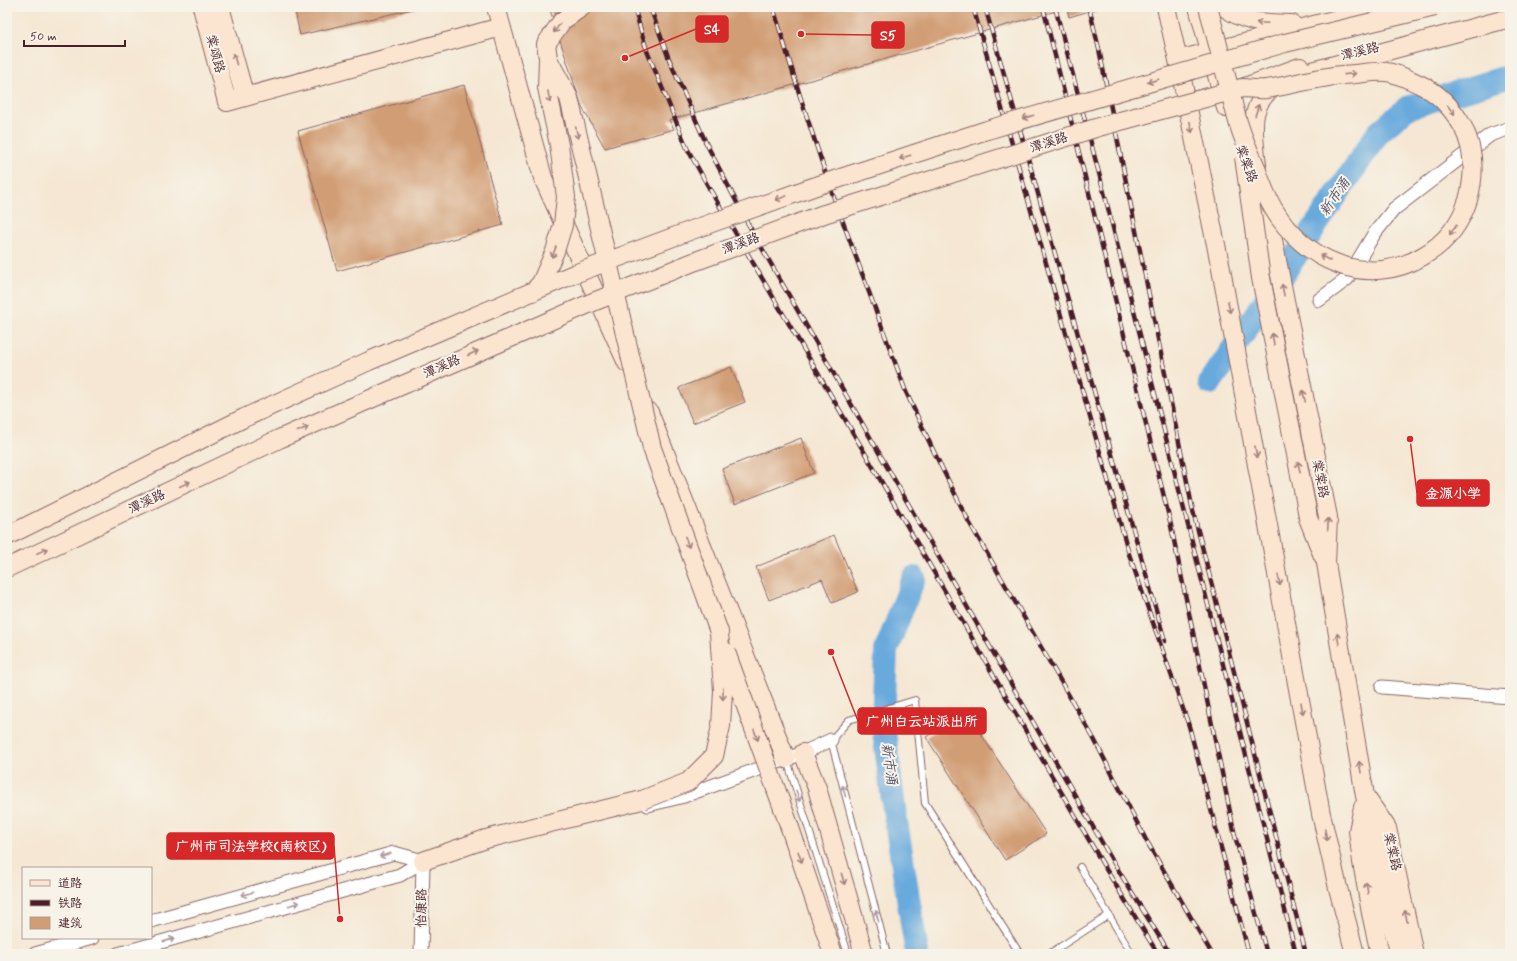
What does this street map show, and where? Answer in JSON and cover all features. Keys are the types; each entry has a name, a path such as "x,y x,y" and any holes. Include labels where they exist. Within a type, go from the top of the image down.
{"street":[{"name":"棠颂路","path":"202,7 227,102 245,97 220,7"},
{"path":"496,7 543,178 648,409 786,759"},
{"path":"7,543 37,533 287,408 512,307 528,298 540,283 555,250 563,225 566,197 559,145 547,88 548,58 546,44 562,21 582,7"},
{"path":"1166,7 1221,269 1249,413 1321,814 1355,954"},
{"name":"棠棠路","path":"1198,7 1222,97 1273,240 1328,517 1326,563 1365,796 1387,828 1414,954"},
{"path":"1208,7 1240,128 1261,278 1308,518 1326,563"},
{"path":"1224,7 1234,15 1256,23 1315,24"},
{"path":"1178,60 1384,7"},
{"name":"潭溪路","path":"7,536 244,418 369,361 574,274 692,230 813,187 987,130 1285,43 1435,7"},
{"name":"潭溪路","path":"7,568 279,439 593,302 696,261 831,212 1102,126 1242,88 1290,70 1510,14"},
{"path":"1187,107 1304,73 1510,18"},
{"path":"245,97 501,27"},
{"path":"548,58 569,98 652,448 788,822 833,954"},
{"path":"1240,128 1274,209 1296,239 1326,260 1340,266 1378,271 1410,264 1423,257 1435,249 1452,233 1461,218 1471,189 1474,173 1472,154 1467,135 1449,106 1438,95 1421,85 1387,72 1327,77 1264,89 1242,88"},
{"path":"1260,204 1253,128 1255,112 1261,98 1272,88 1304,73"},
{"path":"1319,300 1347,279 1374,234 1394,209 1490,135 1510,128"},
{"path":"118,954 400,875 423,861 486,839 642,800 688,782 714,756 721,726 723,691 719,632"},
{"path":"1382,687 1510,697"},
{"path":"152,921 394,853 423,861 684,796 803,753 831,740"},
{"path":"803,753 817,788 864,954"},
{"path":"1365,796 1384,897 1400,954"},
{"path":"1365,796 1358,831 1363,869 1380,954"},
{"name":"怡康路","path":"422,954 423,861"},
{"path":"35,954 88,939"}],"lane":[{"path":"887,954 831,740 849,720 915,700 925,803 1020,954"},
{"path":"786,759 848,954"},
{"path":"1080,867 1132,954"},
{"path":"1049,954 1109,915"}],"building":[{"path":"294,7 417,7 417,8 300,35"},
{"path":"549,7 1103,7 1069,17 1067,8 669,120 674,129 605,148 582,107"},
{"path":"464,85 503,225 337,271 298,131"},
{"path":"731,367 745,402 693,423 679,388"},
{"path":"801,438 814,473 735,504 722,469"},
{"path":"834,535 858,592 832,603 822,579 769,600 756,567"},
{"path":"966,711 1046,834 1005,860 926,737"}],"waterway":[{"name":"新市涌","path":"1210,383 1378,133 1407,108 1510,76"},
{"name":"新市涌","path":"914,578 886,650 883,723 894,809 917,954"}],"railway":[{"path":"634,7 647,51 687,148 709,188 866,455 1104,866 1158,954"},
{"path":"650,7 669,59 706,143 747,222 1112,860 1170,954"},
{"path":"773,7 830,187 906,392 969,522 1094,739 1146,840 1212,954"},
{"path":"973,7 1129,554 1189,726 1249,954"},
{"path":"985,7 1165,641"},
{"path":"1043,7 1170,521 1235,836 1267,954"},
{"path":"1055,7 1105,196 1296,954"},
{"path":"1089,7 1099,49 1193,511 1306,954"}],"place":[{"name":"S5","path":"801,34"},
{"name":"S4","path":"625,58"},
{"name":"金源小学","path":"1410,439"},
{"name":"广州白云站派出所","path":"831,652"},
{"name":"广州市司法学校(南校区)","path":"340,919"}]}
